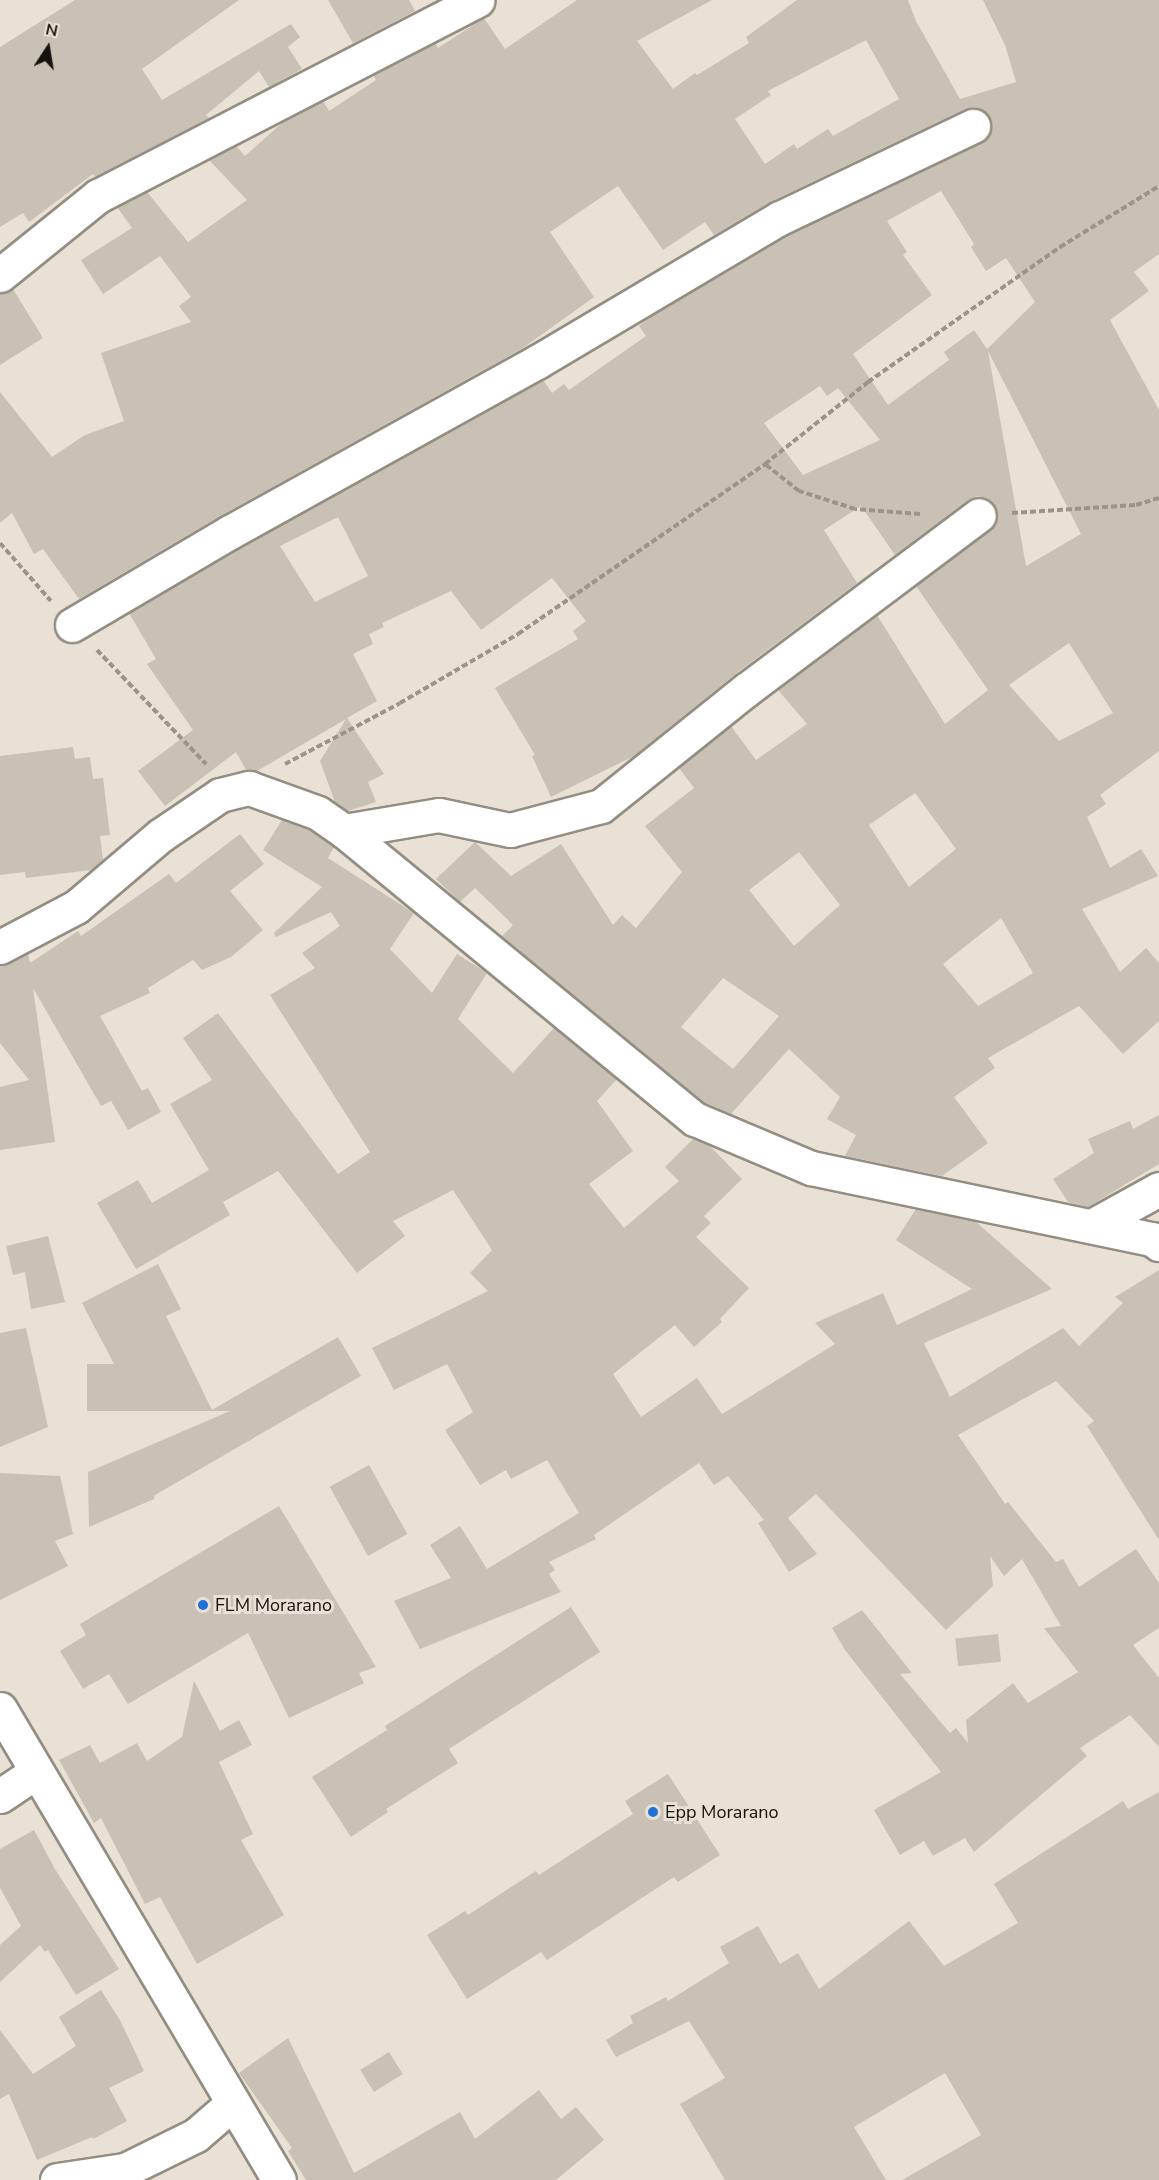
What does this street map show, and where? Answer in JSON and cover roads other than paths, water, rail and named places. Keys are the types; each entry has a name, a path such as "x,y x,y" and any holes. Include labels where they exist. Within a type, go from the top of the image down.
{"street":[{"path":"0,275 98,196 477,0"},
{"path":"72,625 230,531 537,362 780,218 972,126"},
{"path":"344,831 439,815 510,830 601,806 746,690 979,516"},
{"path":"0,947 76,907 161,835 220,795 241,790 318,813 344,831 695,1119 812,1168 1152,1239 1159,1244"},
{"path":"1092,1226 1159,1189"},
{"path":"0,1708 279,2180"},
{"path":"0,1796 36,1772"},
{"path":"57,2180 125,2170 196,2135 233,2103"}],"place":[{"name":"FLM Morarano","path":"203,1605"},
{"name":"Epp Morarano","path":"653,1812"}]}
